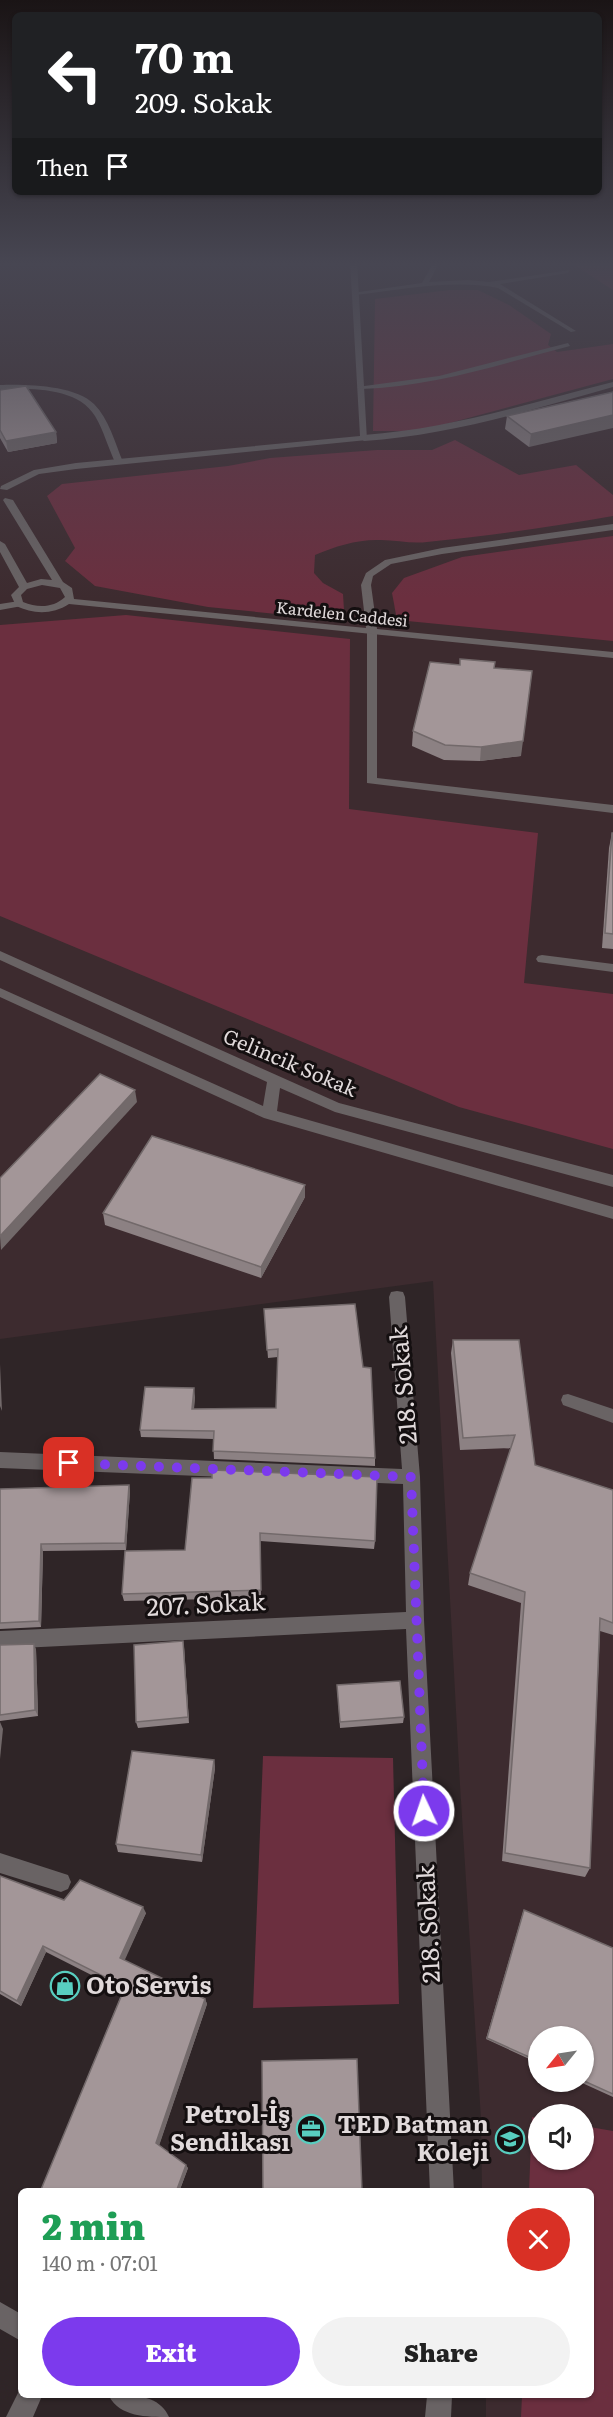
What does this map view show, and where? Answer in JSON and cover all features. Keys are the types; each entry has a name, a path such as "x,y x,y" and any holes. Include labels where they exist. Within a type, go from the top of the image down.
{"street":[{"path":"360,374 364,438"},
{"path":"0,608 19,604 40,610 56,607 68,601 70,597 69,589 59,583 4,502 10,493 2,487 37,472 364,438 401,437 454,428 613,384"},
{"path":"613,527 442,551 388,561 369,575 366,585 372,632 371,781 613,809"},
{"path":"0,544 24,587"},
{"path":"19,604 16,595 24,587 41,582 59,583"},
{"name":"Kardelen Caddesi","path":"68,601 613,655"},
{"name":"Gelincik Sokak","path":"0,955 335,1107 613,1181"},
{"path":"0,992 269,1114 613,1213"},
{"path":"269,1114 275,1079"},
{"name":"218. Sokak","path":"397,1297 411,1477 415,1620 442,2188"},
{"path":"0,1460 411,1477"},
{"name":"207. Sokak","path":"0,1640 415,1620"},
{"path":"0,1863 61,1882"},
{"path":"0,2314 18,2327"},
{"path":"19,2417 29,2398"},
{"path":"125,2398 156,2417"},
{"path":"438,2417 440,2398"}],"lane":[{"path":"361,387 387,387 448,374"},
{"path":"0,387 34,386 88,402 100,419 119,462"},
{"path":"542,959 613,968"},
{"path":"568,1400 613,1416"}],"shaded area":[{"path":"0,374 613,374 613,2417 486,2417 486,2398 594,2398 594,2188 482,2188 481,2119 460,1785 433,1281 0,1339"},
{"path":"374,374 613,374 613,379 420,431 373,431"},
{"path":"455,440 519,475 576,465 613,495 613,516 520,531 427,542 364,541 315,555 314,573 323,583 343,594 344,610 337,620 208,607 95,586 65,561 75,548 47,496 62,484 228,466 270,458 377,450 432,450"},
{"path":"613,536 613,641 397,620 392,593 404,578 462,557"},
{"path":"126,615 350,639 349,809 538,833 524,983 613,994 613,1149 459,1107 0,916 0,625"},
{"path":"263,1756 393,1758 399,2004 253,2008"},
{"path":"594,2128 613,2131 613,2417 521,2417 522,2398 594,2398 594,2188 529,2188 530,2170 594,2170"}],"building":[{"path":"26,386 56,432 6,441 0,430 0,390"},
{"path":"613,392 613,415 531,434 507,416"},
{"path":"460,659 495,662 494,668 532,671 523,741 481,747 445,745 413,731 430,662 460,665"},
{"path":"613,833 613,934 605,933"},
{"path":"100,1074 135,1090 0,1236 0,1178"},
{"path":"152,1136 305,1185 261,1267 103,1213"},
{"path":"355,1304 363,1367 371,1368 375,1458 213,1451 214,1431 140,1430 145,1387 194,1388 192,1409 276,1408 278,1349 267,1350 264,1309"},
{"path":"453,1340 519,1340 535,1465 613,1490 613,1623 600,1618 590,1868 505,1853 525,1592 470,1573 515,1435 463,1438"},
{"path":"212,1470 377,1477 375,1541 260,1533 261,1590 122,1594 125,1551 185,1550 192,1478 212,1478"},
{"path":"129,1485 125,1543 41,1544 39,1621 0,1623 0,1489"},
{"path":"183,1641 188,1717 136,1722 134,1645"},
{"path":"34,1644 35,1710 0,1715 0,1645"},
{"path":"400,1681 404,1717 340,1722 337,1685"},
{"path":"132,1751 214,1760 201,1855 116,1844"},
{"path":"0,1876 64,1900 80,1880 143,1907 120,1958 205,1999 156,2143 186,2165 177,2188 42,2188 125,1987 43,1946 17,2001 0,1991"},
{"path":"524,1910 613,1948 613,2094 594,2085 594,2026 528,2026 528,2056 487,2038"},
{"name":"Petrol-İş Sendikası","path":"357,2059 362,2188 263,2188 262,2061"}],"place":[{"name":"Oto Servis","path":"65,1986"},
{"name":"Petrol-İş Sendikası","path":"311,2129"},
{"name":"TED Batman Koleji","path":"510,2139"}],"route":[{"path":"69,1463 411,1477 424,1811"}]}
